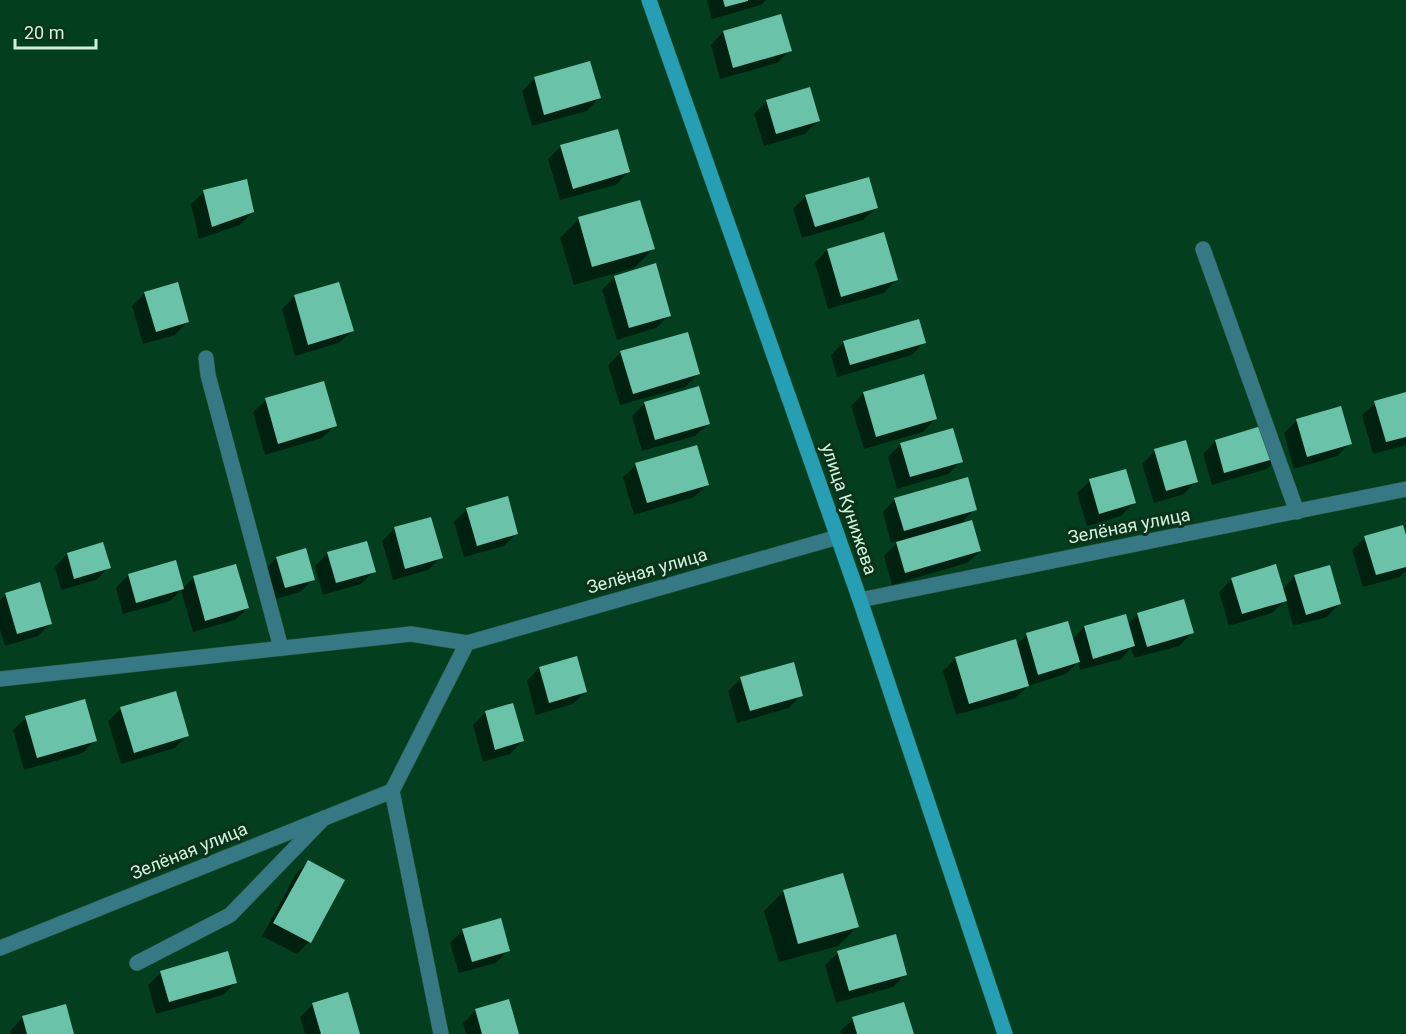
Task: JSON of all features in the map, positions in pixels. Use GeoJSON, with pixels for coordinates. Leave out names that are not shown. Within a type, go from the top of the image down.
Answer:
{"type":"FeatureCollection","features":[{"type":"Feature","properties":{"kind":"street","name":"улица Кунижева"},"geometry":{"type":"LineString","coordinates":[[650,0],[860,600],[1005,1034]]}},
{"type":"Feature","properties":{"kind":"street"},"geometry":{"type":"LineString","coordinates":[[1203,249],[1297,512]]}},
{"type":"Feature","properties":{"kind":"street"},"geometry":{"type":"LineString","coordinates":[[206,358],[208,375],[281,648]]}},
{"type":"Feature","properties":{"kind":"street","name":"Зелёная улица"},"geometry":{"type":"LineString","coordinates":[[860,600],[1406,489]]}},
{"type":"Feature","properties":{"kind":"street","name":"Зелёная улица"},"geometry":{"type":"LineString","coordinates":[[0,679],[411,634],[467,643],[838,537]]}},
{"type":"Feature","properties":{"kind":"street"},"geometry":{"type":"LineString","coordinates":[[441,1034],[392,791],[467,643]]}},
{"type":"Feature","properties":{"kind":"street","name":"Зелёная улица"},"geometry":{"type":"LineString","coordinates":[[0,948],[392,791]]}},
{"type":"Feature","properties":{"kind":"street"},"geometry":{"type":"LineString","coordinates":[[138,963],[230,915],[324,818]]}},
{"type":"Feature","properties":{"kind":"building"},"geometry":{"type":"Polygon","coordinates":[[[723,0],[748,0],[748,1],[725,7],[723,0]]]}},
{"type":"Feature","properties":{"kind":"building"},"geometry":{"type":"Polygon","coordinates":[[[781,14],[792,51],[733,68],[723,31],[781,14]]]}},
{"type":"Feature","properties":{"kind":"building"},"geometry":{"type":"Polygon","coordinates":[[[590,61],[601,98],[544,115],[534,77],[590,61]]]}},
{"type":"Feature","properties":{"kind":"building"},"geometry":{"type":"Polygon","coordinates":[[[810,87],[820,121],[776,134],[766,100],[810,87]]]}},
{"type":"Feature","properties":{"kind":"building"},"geometry":{"type":"Polygon","coordinates":[[[618,129],[630,172],[573,189],[560,145],[618,129]]]}},
{"type":"Feature","properties":{"kind":"building"},"geometry":{"type":"Polygon","coordinates":[[[869,177],[878,208],[815,227],[805,195],[869,177]]]}},
{"type":"Feature","properties":{"kind":"building"},"geometry":{"type":"Polygon","coordinates":[[[247,179],[254,212],[212,227],[203,190],[247,179]]]}},
{"type":"Feature","properties":{"kind":"building"},"geometry":{"type":"Polygon","coordinates":[[[640,200],[655,249],[592,267],[578,217],[640,200]]]}},
{"type":"Feature","properties":{"kind":"building"},"geometry":{"type":"Polygon","coordinates":[[[884,232],[898,280],[841,297],[827,249],[884,232]]]}},
{"type":"Feature","properties":{"kind":"building"},"geometry":{"type":"Polygon","coordinates":[[[656,263],[671,316],[629,328],[614,276],[656,263]]]}},
{"type":"Feature","properties":{"kind":"building"},"geometry":{"type":"Polygon","coordinates":[[[178,282],[189,322],[156,332],[144,292],[178,282]]]}},
{"type":"Feature","properties":{"kind":"building"},"geometry":{"type":"Polygon","coordinates":[[[339,282],[354,331],[308,345],[294,295],[339,282]]]}},
{"type":"Feature","properties":{"kind":"building"},"geometry":{"type":"Polygon","coordinates":[[[919,319],[926,343],[850,365],[843,341],[919,319]]]}},
{"type":"Feature","properties":{"kind":"building"},"geometry":{"type":"Polygon","coordinates":[[[688,332],[700,374],[633,394],[620,351],[688,332]]]}},
{"type":"Feature","properties":{"kind":"building"},"geometry":{"type":"Polygon","coordinates":[[[924,374],[937,419],[876,437],[863,392],[924,374]]]}},
{"type":"Feature","properties":{"kind":"building"},"geometry":{"type":"Polygon","coordinates":[[[324,381],[337,426],[278,444],[265,398],[324,381]]]}},
{"type":"Feature","properties":{"kind":"building"},"geometry":{"type":"Polygon","coordinates":[[[699,386],[710,424],[655,440],[644,402],[699,386]]]}},
{"type":"Feature","properties":{"kind":"building"},"geometry":{"type":"Polygon","coordinates":[[[1406,392],[1406,437],[1386,442],[1374,401],[1406,392]]]}},
{"type":"Feature","properties":{"kind":"building"},"geometry":{"type":"Polygon","coordinates":[[[1341,406],[1352,444],[1307,457],[1296,419],[1341,406]]]}},
{"type":"Feature","properties":{"kind":"building"},"geometry":{"type":"Polygon","coordinates":[[[1271,423],[1281,457],[1224,473],[1215,440],[1271,423]]]}},
{"type":"Feature","properties":{"kind":"building"},"geometry":{"type":"Polygon","coordinates":[[[953,428],[963,462],[910,477],[900,443],[953,428]]]}},
{"type":"Feature","properties":{"kind":"building"},"geometry":{"type":"Polygon","coordinates":[[[1186,440],[1198,482],[1166,491],[1154,449],[1186,440]]]}},
{"type":"Feature","properties":{"kind":"building"},"geometry":{"type":"Polygon","coordinates":[[[697,445],[709,485],[647,503],[635,463],[697,445]]]}},
{"type":"Feature","properties":{"kind":"building"},"geometry":{"type":"Polygon","coordinates":[[[1126,469],[1136,503],[1099,514],[1089,479],[1126,469]]]}},
{"type":"Feature","properties":{"kind":"building"},"geometry":{"type":"Polygon","coordinates":[[[968,477],[977,510],[904,531],[894,498],[968,477]]]}},
{"type":"Feature","properties":{"kind":"building"},"geometry":{"type":"Polygon","coordinates":[[[508,496],[518,534],[477,546],[466,508],[508,496]]]}},
{"type":"Feature","properties":{"kind":"building"},"geometry":{"type":"Polygon","coordinates":[[[431,517],[443,558],[405,569],[394,527],[431,517]]]}},
{"type":"Feature","properties":{"kind":"building"},"geometry":{"type":"Polygon","coordinates":[[[972,520],[981,551],[905,573],[896,542],[972,520]]]}},
{"type":"Feature","properties":{"kind":"building"},"geometry":{"type":"Polygon","coordinates":[[[1403,525],[1406,535],[1406,567],[1376,575],[1364,536],[1403,525]]]}},
{"type":"Feature","properties":{"kind":"building"},"geometry":{"type":"Polygon","coordinates":[[[367,541],[376,572],[336,583],[327,552],[367,541]]]}},
{"type":"Feature","properties":{"kind":"building"},"geometry":{"type":"Polygon","coordinates":[[[103,542],[111,568],[74,579],[67,553],[103,542]]]}},
{"type":"Feature","properties":{"kind":"building"},"geometry":{"type":"Polygon","coordinates":[[[306,548],[315,580],[285,588],[276,557],[306,548]]]}},
{"type":"Feature","properties":{"kind":"building"},"geometry":{"type":"Polygon","coordinates":[[[176,560],[184,589],[136,603],[128,574],[176,560]]]}},
{"type":"Feature","properties":{"kind":"building"},"geometry":{"type":"Polygon","coordinates":[[[236,564],[249,608],[205,621],[193,576],[236,564]]]}},
{"type":"Feature","properties":{"kind":"building"},"geometry":{"type":"Polygon","coordinates":[[[1276,564],[1287,601],[1242,614],[1231,578],[1276,564]]]}},
{"type":"Feature","properties":{"kind":"building"},"geometry":{"type":"Polygon","coordinates":[[[1330,565],[1341,604],[1306,615],[1294,575],[1330,565]]]}},
{"type":"Feature","properties":{"kind":"building"},"geometry":{"type":"Polygon","coordinates":[[[40,582],[52,624],[17,634],[5,593],[40,582]]]}},
{"type":"Feature","properties":{"kind":"building"},"geometry":{"type":"Polygon","coordinates":[[[1184,599],[1194,633],[1147,647],[1137,613],[1184,599]]]}},
{"type":"Feature","properties":{"kind":"building"},"geometry":{"type":"Polygon","coordinates":[[[1126,614],[1135,646],[1093,659],[1084,626],[1126,614]]]}},
{"type":"Feature","properties":{"kind":"building"},"geometry":{"type":"Polygon","coordinates":[[[1068,621],[1080,662],[1038,675],[1026,633],[1068,621]]]}},
{"type":"Feature","properties":{"kind":"building"},"geometry":{"type":"Polygon","coordinates":[[[1016,639],[1029,686],[969,704],[955,657],[1016,639]]]}},
{"type":"Feature","properties":{"kind":"building"},"geometry":{"type":"Polygon","coordinates":[[[577,656],[587,692],[549,703],[539,667],[577,656]]]}},
{"type":"Feature","properties":{"kind":"building"},"geometry":{"type":"Polygon","coordinates":[[[794,662],[803,696],[750,711],[740,677],[794,662]]]}},
{"type":"Feature","properties":{"kind":"building"},"geometry":{"type":"Polygon","coordinates":[[[176,691],[189,736],[134,753],[120,707],[176,691]]]}},
{"type":"Feature","properties":{"kind":"building"},"geometry":{"type":"Polygon","coordinates":[[[85,699],[97,741],[37,758],[25,716],[85,699]]]}},
{"type":"Feature","properties":{"kind":"building"},"geometry":{"type":"Polygon","coordinates":[[[513,703],[524,741],[495,750],[485,711],[513,703]]]}},
{"type":"Feature","properties":{"kind":"building"},"geometry":{"type":"Polygon","coordinates":[[[308,860],[345,880],[311,943],[273,923],[308,860]]]}},
{"type":"Feature","properties":{"kind":"building"},"geometry":{"type":"Polygon","coordinates":[[[843,873],[859,927],[798,944],[783,890],[843,873]]]}},
{"type":"Feature","properties":{"kind":"building"},"geometry":{"type":"Polygon","coordinates":[[[501,918],[510,951],[472,962],[462,929],[501,918]]]}},
{"type":"Feature","properties":{"kind":"building"},"geometry":{"type":"Polygon","coordinates":[[[896,934],[907,975],[849,991],[837,951],[896,934]]]}},
{"type":"Feature","properties":{"kind":"building"},"geometry":{"type":"Polygon","coordinates":[[[228,951],[237,983],[169,1002],[160,971],[228,951]]]}},
{"type":"Feature","properties":{"kind":"building"},"geometry":{"type":"Polygon","coordinates":[[[348,992],[360,1034],[321,1034],[312,1003],[348,992]]]}},
{"type":"Feature","properties":{"kind":"building"},"geometry":{"type":"Polygon","coordinates":[[[509,999],[519,1034],[482,1034],[475,1009],[509,999]]]}},
{"type":"Feature","properties":{"kind":"building"},"geometry":{"type":"Polygon","coordinates":[[[904,1002],[914,1034],[857,1034],[852,1017],[904,1002]]]}},
{"type":"Feature","properties":{"kind":"building"},"geometry":{"type":"Polygon","coordinates":[[[66,1004],[74,1034],[27,1034],[22,1016],[66,1004]]]}}]}
